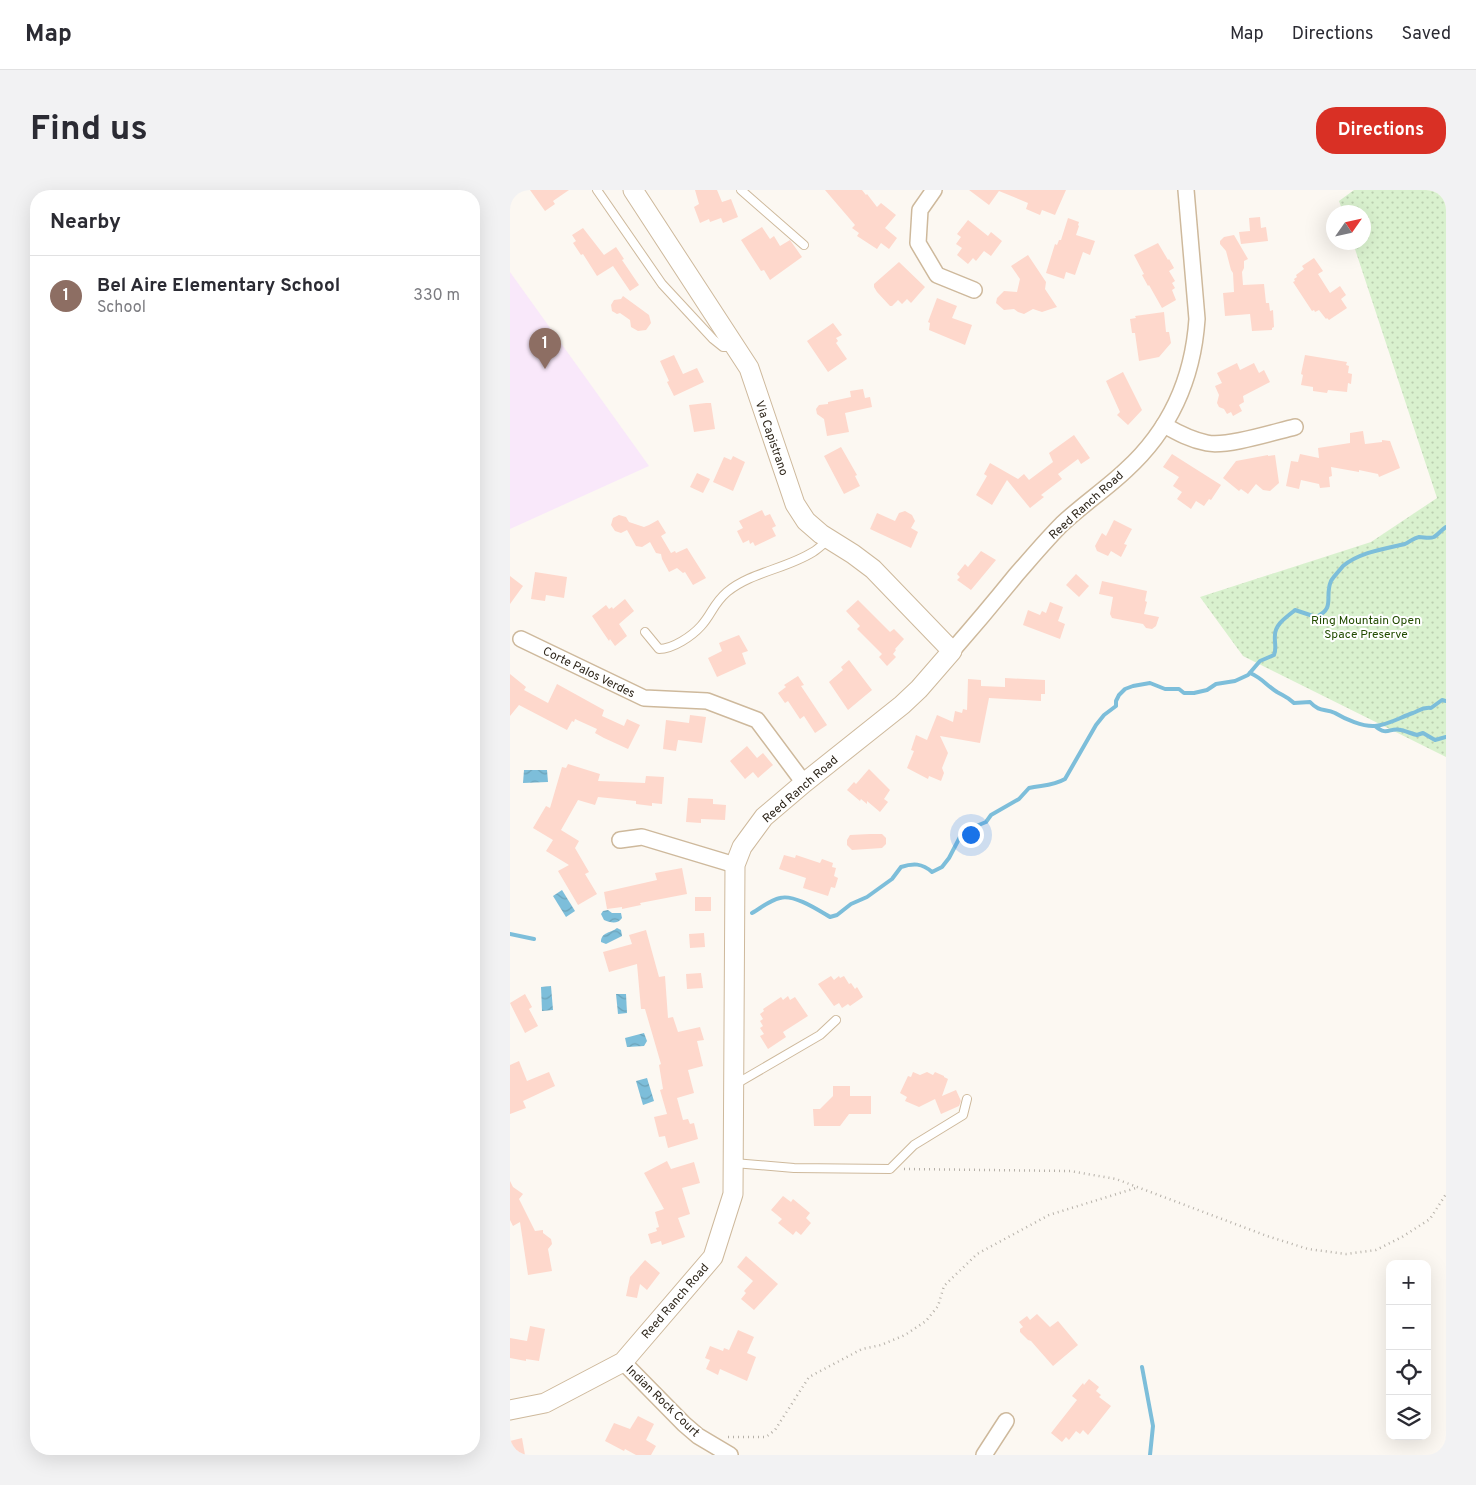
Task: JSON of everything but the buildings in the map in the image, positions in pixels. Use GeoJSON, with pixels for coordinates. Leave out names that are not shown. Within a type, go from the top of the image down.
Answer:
{"type":"FeatureCollection","features":[{"type":"Feature","properties":{"kind":"street","name":"Via Capistrano"},"geometry":{"type":"LineString","coordinates":[[633,190],[749,368],[795,504],[806,522],[873,569],[952,651]]}},
{"type":"Feature","properties":{"kind":"street"},"geometry":{"type":"LineString","coordinates":[[934,190],[920,210],[918,243],[937,275],[974,290]]}},
{"type":"Feature","properties":{"kind":"street","name":"Reed Ranch Road"},"geometry":{"type":"LineString","coordinates":[[510,1410],[545,1403],[623,1362],[713,1257],[733,1194],[735,865],[742,847],[764,817],[902,705],[919,689],[1044,543],[1062,524],[1126,470],[1144,452],[1164,424],[1186,382],[1196,338],[1197,319],[1186,190]]}},
{"type":"Feature","properties":{"kind":"street"},"geometry":{"type":"LineString","coordinates":[[1164,424],[1183,436],[1208,443],[1225,443],[1295,427]]}},
{"type":"Feature","properties":{"kind":"street","name":"Corte Palos Verdes"},"geometry":{"type":"LineString","coordinates":[[521,639],[644,698],[707,701],[756,720],[804,783]]}},
{"type":"Feature","properties":{"kind":"street"},"geometry":{"type":"LineString","coordinates":[[620,840],[642,838],[735,865]]}},
{"type":"Feature","properties":{"kind":"street","name":"Indian Rock Court"},"geometry":{"type":"LineString","coordinates":[[623,1362],[684,1424],[698,1436],[730,1455]]}},
{"type":"Feature","properties":{"kind":"street"},"geometry":{"type":"LineString","coordinates":[[984,1455],[1006,1421]]}},
{"type":"Feature","properties":{"kind":"lane"},"geometry":{"type":"LineString","coordinates":[[597,190],[662,284],[712,339],[723,347],[735,347]]}},
{"type":"Feature","properties":{"kind":"lane"},"geometry":{"type":"LineString","coordinates":[[741,190],[804,245]]}},
{"type":"Feature","properties":{"kind":"lane"},"geometry":{"type":"LineString","coordinates":[[645,632],[659,649],[668,649],[702,625],[715,602],[727,592],[744,581],[814,552],[830,539]]}},
{"type":"Feature","properties":{"kind":"lane"},"geometry":{"type":"LineString","coordinates":[[734,1085],[814,1039],[836,1020]]}},
{"type":"Feature","properties":{"kind":"lane"},"geometry":{"type":"LineString","coordinates":[[734,1163],[794,1168],[890,1169],[914,1145],[964,1115],[967,1099]]}},
{"type":"Feature","properties":{"kind":"path"},"geometry":{"type":"LineString","coordinates":[[890,1169],[1070,1171],[1116,1179],[1267,1236],[1308,1249],[1346,1254],[1376,1250],[1402,1237],[1430,1220],[1446,1194]]}},
{"type":"Feature","properties":{"kind":"path"},"geometry":{"type":"LineString","coordinates":[[724,1437],[766,1437],[775,1430],[809,1377],[862,1349],[881,1345],[905,1335],[926,1321],[938,1306],[944,1286],[977,1254],[1049,1215],[1137,1187]]}},
{"type":"Feature","properties":{"kind":"shaded area"},"geometry":{"type":"Polygon","coordinates":[[[510,272],[649,466],[510,529],[510,272]]]}},
{"type":"Feature","properties":{"kind":"green space","name":"Ring Mountain Open Space Preserve"},"geometry":{"type":"Polygon","coordinates":[[[1354,190],[1446,190],[1446,757],[1243,656],[1200,597],[1371,542],[1437,498],[1355,250],[1371,250],[1371,205],[1340,205],[1339,201],[1354,190]]]}},
{"type":"Feature","properties":{"kind":"water"},"geometry":{"type":"Polygon","coordinates":[[[524,770],[547,770],[548,782],[523,783],[524,770]]]}},
{"type":"Feature","properties":{"kind":"water"},"geometry":{"type":"Polygon","coordinates":[[[562,890],[575,911],[566,917],[553,896],[562,890]]]}},
{"type":"Feature","properties":{"kind":"water"},"geometry":{"type":"Polygon","coordinates":[[[608,910],[612,913],[621,913],[622,918],[614,922],[604,920],[601,914],[603,911],[608,910]]]}},
{"type":"Feature","properties":{"kind":"water"},"geometry":{"type":"Polygon","coordinates":[[[617,928],[621,930],[622,936],[606,944],[601,942],[604,934],[617,928]]]}},
{"type":"Feature","properties":{"kind":"water"},"geometry":{"type":"Polygon","coordinates":[[[551,986],[553,1010],[542,1011],[541,987],[551,986]]]}},
{"type":"Feature","properties":{"kind":"water"},"geometry":{"type":"Polygon","coordinates":[[[616,994],[626,994],[627,1013],[618,1014],[616,994]]]}},
{"type":"Feature","properties":{"kind":"water"},"geometry":{"type":"Polygon","coordinates":[[[644,1033],[647,1041],[644,1046],[627,1047],[625,1038],[644,1033]]]}},
{"type":"Feature","properties":{"kind":"water"},"geometry":{"type":"Polygon","coordinates":[[[647,1078],[654,1101],[643,1105],[636,1081],[647,1078]]]}},
{"type":"Feature","properties":{"kind":"waterway"},"geometry":{"type":"LineString","coordinates":[[752,913],[773,900],[786,897],[806,903],[830,917],[837,915],[851,904],[867,897],[892,879],[901,867],[917,865],[925,867],[932,872],[942,867],[961,835],[969,829],[986,822],[991,815],[1019,799],[1029,788],[1052,784],[1065,779],[1096,725],[1104,715],[1116,706],[1119,695],[1125,689],[1150,683],[1165,689],[1179,689],[1184,693],[1194,693],[1207,690],[1216,684],[1235,681],[1248,675],[1260,661],[1274,655],[1277,627],[1285,618],[1295,610],[1316,617],[1326,610],[1331,581],[1343,566],[1357,557],[1405,544],[1415,538],[1434,537],[1446,527]]}},
{"type":"Feature","properties":{"kind":"waterway"},"geometry":{"type":"LineString","coordinates":[[1250,673],[1294,703],[1310,702],[1320,709],[1370,726],[1385,724],[1422,709],[1431,708],[1442,700],[1446,701]]}},
{"type":"Feature","properties":{"kind":"waterway"},"geometry":{"type":"LineString","coordinates":[[1375,726],[1383,731],[1397,729],[1417,735],[1423,733],[1435,740],[1446,737]]}},
{"type":"Feature","properties":{"kind":"waterway"},"geometry":{"type":"LineString","coordinates":[[510,934],[534,939]]}},
{"type":"Feature","properties":{"kind":"waterway"},"geometry":{"type":"LineString","coordinates":[[1142,1367],[1153,1426],[1150,1455]]}},
{"type":"Feature","properties":{"kind":"place","name":"Bel Aire Elementary School"},"geometry":{"type":"Point","coordinates":[545,369]}}]}
